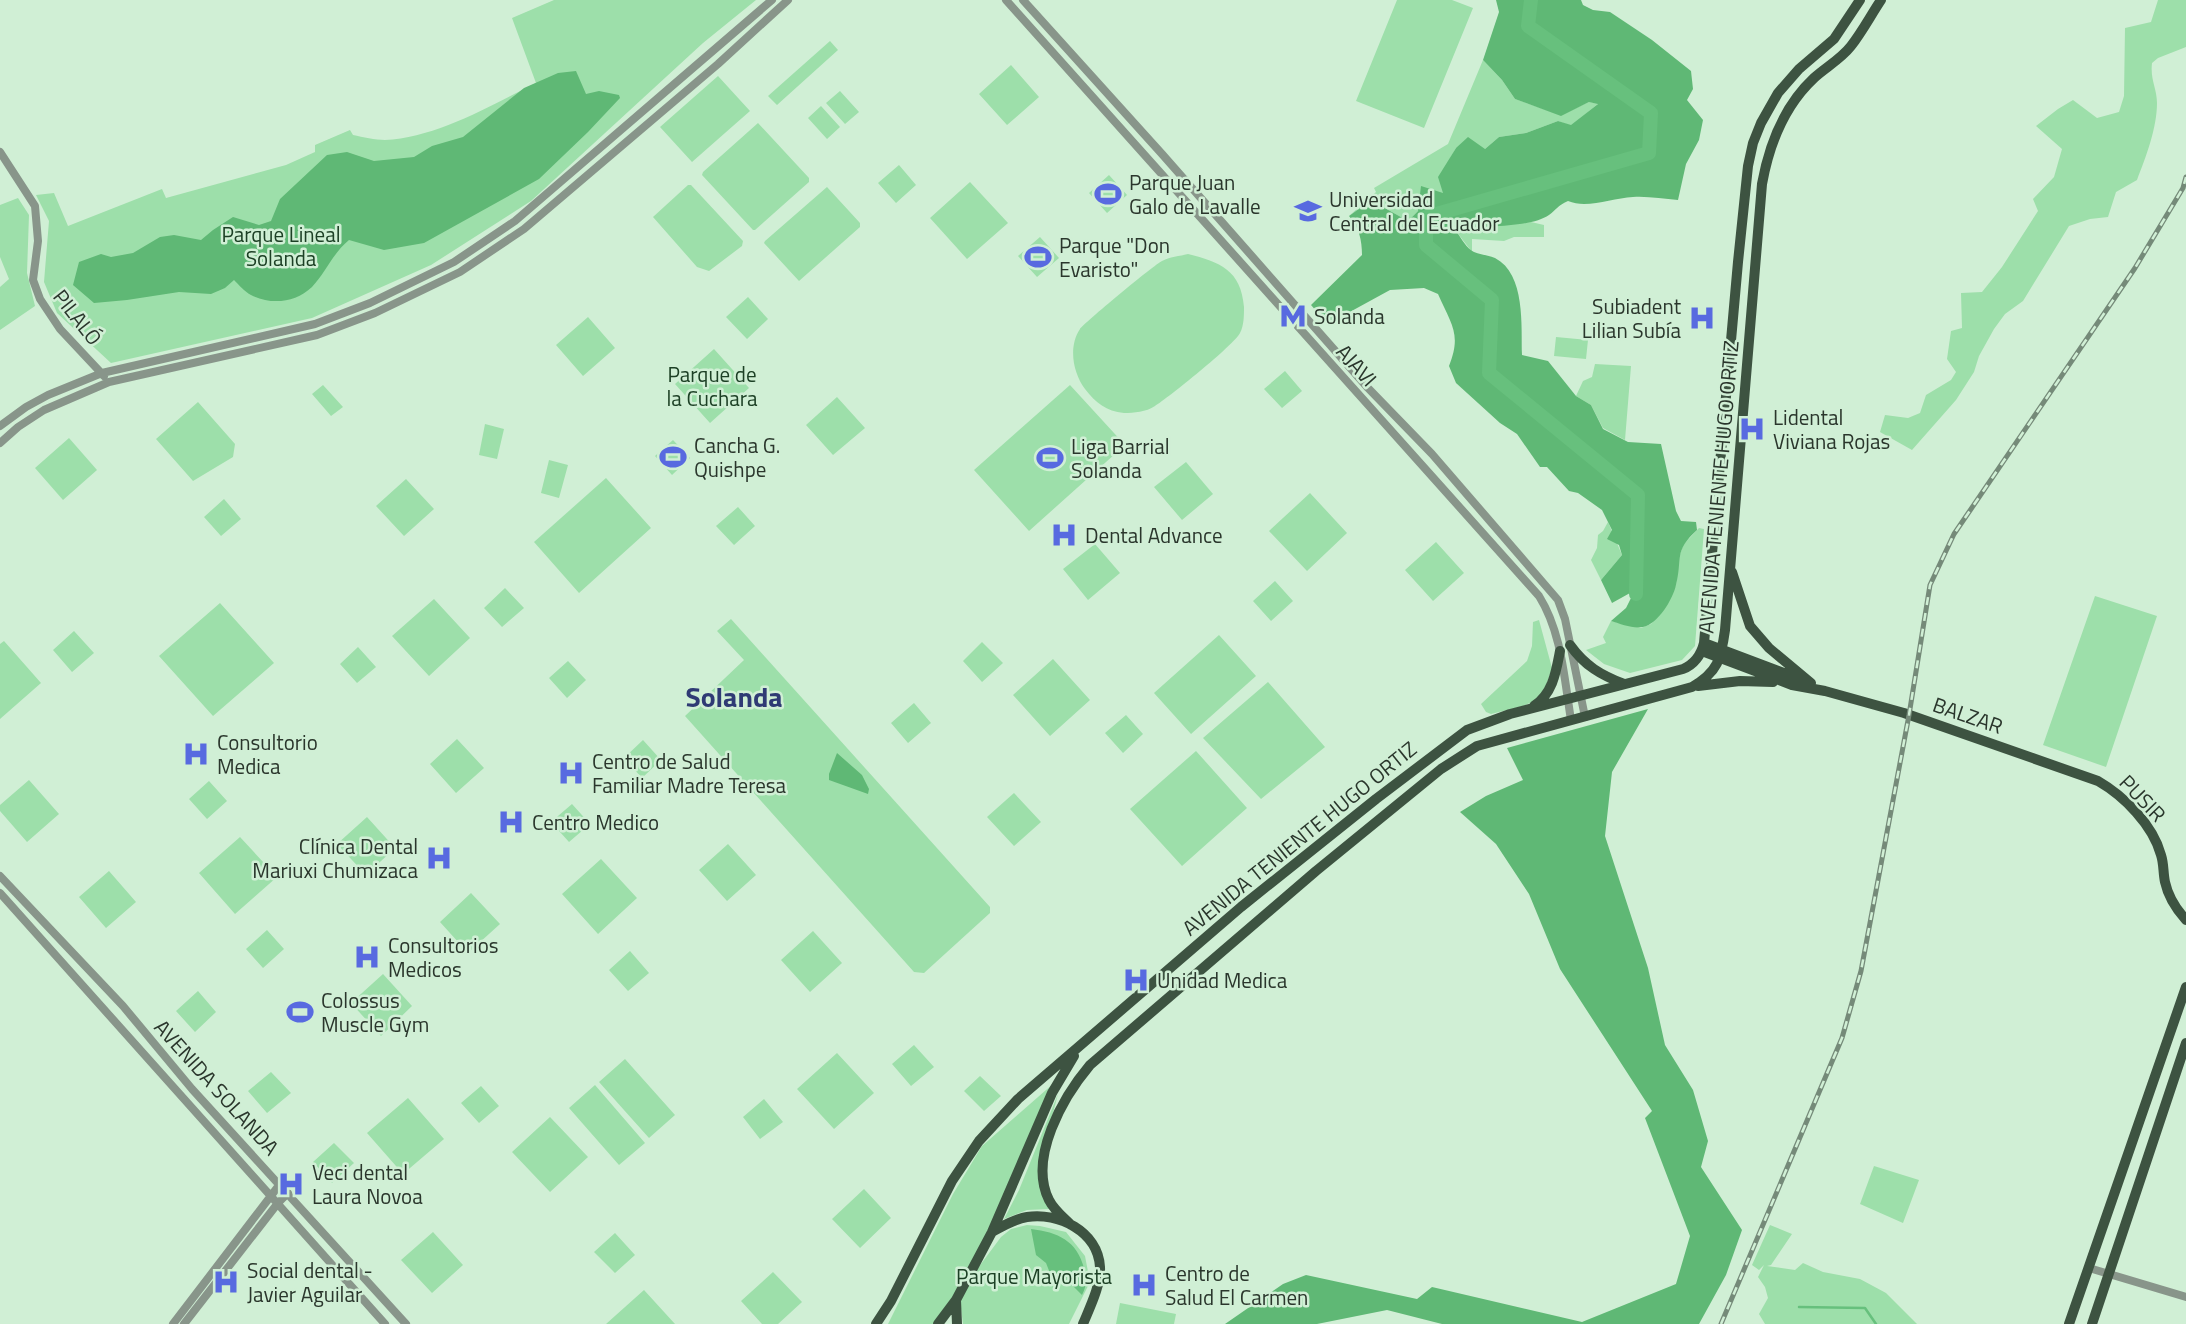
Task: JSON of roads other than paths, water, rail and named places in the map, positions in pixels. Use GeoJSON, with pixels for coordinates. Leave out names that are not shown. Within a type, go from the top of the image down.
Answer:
{"type":"FeatureCollection","features":[{"type":"Feature","properties":{"kind":"main road","name":"AVENIDA TENIENTE HUGO ORTIZ"},"geometry":{"type":"LineString","coordinates":[[876,1324],[891,1301],[952,1181],[979,1140],[1018,1099],[1241,907],[1467,730],[1529,709],[1683,669],[1694,662],[1703,647],[1737,275],[1748,166],[1753,144],[1761,122],[1778,93],[1799,69],[1835,39],[1860,0]]}},
{"type":"Feature","properties":{"kind":"main road","name":"AVENIDA TENIENTE HUGO ORTIZ"},"geometry":{"type":"LineString","coordinates":[[1071,1225],[1047,1197],[1044,1178],[1045,1150],[1063,1103],[1090,1065],[1306,880],[1441,769],[1477,746],[1692,687],[1710,675],[1721,653],[1762,184],[1771,144],[1794,101],[1812,79],[1851,47],[1881,0]]}},
{"type":"Feature","properties":{"kind":"main road"},"geometry":{"type":"LineString","coordinates":[[1730,567],[1750,626],[1769,648],[1811,683]]}},
{"type":"Feature","properties":{"kind":"main road"},"geometry":{"type":"LineString","coordinates":[[1570,645],[1592,670],[1624,684]]}},
{"type":"Feature","properties":{"kind":"main road","name":"BALZAR"},"geometry":{"type":"LineString","coordinates":[[1703,647],[1811,683],[1825,691]]}},
{"type":"Feature","properties":{"kind":"main road"},"geometry":{"type":"LineString","coordinates":[[1529,709],[1545,697],[1552,686],[1559,651]]}},
{"type":"Feature","properties":{"kind":"main road","name":"BALZAR"},"geometry":{"type":"LineString","coordinates":[[1721,653],[1792,685],[1825,691],[1904,713],[2098,781]]}},
{"type":"Feature","properties":{"kind":"main road"},"geometry":{"type":"LineString","coordinates":[[1692,687],[1740,681],[1792,685]]}},
{"type":"Feature","properties":{"kind":"main road","name":"PUSIR"},"geometry":{"type":"LineString","coordinates":[[2098,781],[2121,797],[2152,833],[2161,856],[2165,885],[2186,920]]}},
{"type":"Feature","properties":{"kind":"main road"},"geometry":{"type":"LineString","coordinates":[[2069,1324],[2186,987]]}},
{"type":"Feature","properties":{"kind":"main road"},"geometry":{"type":"LineString","coordinates":[[2092,1324],[2186,1042]]}},
{"type":"Feature","properties":{"kind":"main road","name":"AVENIDA TENIENTE HUGO ORTIZ"},"geometry":{"type":"LineString","coordinates":[[992,1232],[1052,1093],[1079,1047]]}},
{"type":"Feature","properties":{"kind":"main road"},"geometry":{"type":"LineString","coordinates":[[938,1324],[956,1300],[992,1232],[1026,1217],[1052,1217],[1071,1225],[1089,1238],[1098,1257],[1099,1281],[1083,1324]]}},
{"type":"Feature","properties":{"kind":"main road"},"geometry":{"type":"LineString","coordinates":[[956,1300],[957,1324]]}},
{"type":"Feature","properties":{"kind":"street"},"geometry":{"type":"LineString","coordinates":[[0,426],[48,395],[102,373],[315,324],[370,303],[454,262],[515,221],[772,0]]}},
{"type":"Feature","properties":{"kind":"street"},"geometry":{"type":"LineString","coordinates":[[0,443],[44,410],[109,382],[317,335],[375,313],[460,272],[524,229],[718,64],[788,0]]}},
{"type":"Feature","properties":{"kind":"street","name":"AJAVI"},"geometry":{"type":"LineString","coordinates":[[1006,0],[1539,596],[1553,623],[1571,720]]}},
{"type":"Feature","properties":{"kind":"street","name":"AJAVI"},"geometry":{"type":"LineString","coordinates":[[1023,0],[1558,600],[1565,619],[1585,717]]}},
{"type":"Feature","properties":{"kind":"street","name":"PILALÓ"},"geometry":{"type":"LineString","coordinates":[[0,152],[35,206],[38,241],[33,280],[40,299],[60,329],[109,382]]}},
{"type":"Feature","properties":{"kind":"street","name":"AVENIDA SOLANDA"},"geometry":{"type":"LineString","coordinates":[[0,876],[122,1006],[192,1089],[406,1324]]}},
{"type":"Feature","properties":{"kind":"street","name":"AVENIDA SOLANDA"},"geometry":{"type":"LineString","coordinates":[[0,893],[385,1324]]}},
{"type":"Feature","properties":{"kind":"street"},"geometry":{"type":"LineString","coordinates":[[173,1324],[280,1184]]}},
{"type":"Feature","properties":{"kind":"street"},"geometry":{"type":"LineString","coordinates":[[184,1324],[288,1193]]}},
{"type":"Feature","properties":{"kind":"street"},"geometry":{"type":"LineString","coordinates":[[2089,1268],[2186,1297]]}},
{"type":"Feature","properties":{"kind":"waterway"},"geometry":{"type":"LineString","coordinates":[[1531,0],[1528,26],[1651,113],[1649,153],[1426,217],[1426,245],[1492,300],[1489,373],[1638,495],[1636,594]]}},
{"type":"Feature","properties":{"kind":"waterway"},"geometry":{"type":"LineString","coordinates":[[1799,1307],[1865,1308],[1876,1324]]}},
{"type":"Feature","properties":{"kind":"railway"},"geometry":{"type":"LineString","coordinates":[[1721,1324],[1842,1038],[1861,971],[1909,715],[1930,585],[1954,534],[2135,268],[2183,188],[2186,177]]}},
{"type":"Feature","properties":{"kind":"place","name":"Parque Juan Galo de Lavalle"},"geometry":{"type":"Point","coordinates":[1108,194]}},
{"type":"Feature","properties":{"kind":"place","name":"Universidad Central del Ecuador"},"geometry":{"type":"Point","coordinates":[1308,211]}},
{"type":"Feature","properties":{"kind":"place","name":"Parque \"Don Evaristo\""},"geometry":{"type":"Point","coordinates":[1038,257]}},
{"type":"Feature","properties":{"kind":"place","name":"Solanda"},"geometry":{"type":"Point","coordinates":[1293,316]}},
{"type":"Feature","properties":{"kind":"place","name":"Subiadent Lilian Subía"},"geometry":{"type":"Point","coordinates":[1702,318]}},
{"type":"Feature","properties":{"kind":"place","name":"Lidental Viviana Rojas"},"geometry":{"type":"Point","coordinates":[1752,429]}},
{"type":"Feature","properties":{"kind":"place","name":"Cancha G. Quishpe"},"geometry":{"type":"Point","coordinates":[673,457]}},
{"type":"Feature","properties":{"kind":"place","name":"Liga Barrial Solanda"},"geometry":{"type":"Point","coordinates":[1050,458]}},
{"type":"Feature","properties":{"kind":"place","name":"Dental Advance"},"geometry":{"type":"Point","coordinates":[1064,535]}},
{"type":"Feature","properties":{"kind":"place","name":"Consultorio Medica"},"geometry":{"type":"Point","coordinates":[196,754]}},
{"type":"Feature","properties":{"kind":"place","name":"Centro de Salud Familiar Madre Teresa"},"geometry":{"type":"Point","coordinates":[571,773]}},
{"type":"Feature","properties":{"kind":"place","name":"Centro Medico"},"geometry":{"type":"Point","coordinates":[511,822]}},
{"type":"Feature","properties":{"kind":"place","name":"Clínica Dental Mariuxi Chumizaca"},"geometry":{"type":"Point","coordinates":[439,858]}},
{"type":"Feature","properties":{"kind":"place","name":"Consultorios Medicos"},"geometry":{"type":"Point","coordinates":[367,957]}},
{"type":"Feature","properties":{"kind":"place","name":"Unidad Medica"},"geometry":{"type":"Point","coordinates":[1136,980]}},
{"type":"Feature","properties":{"kind":"place","name":"Colossus Muscle Gym"},"geometry":{"type":"Point","coordinates":[300,1012]}},
{"type":"Feature","properties":{"kind":"place","name":"Veci dental Laura Novoa"},"geometry":{"type":"Point","coordinates":[291,1184]}},
{"type":"Feature","properties":{"kind":"place","name":"Social dental - Javier Aguilar"},"geometry":{"type":"Point","coordinates":[226,1282]}},
{"type":"Feature","properties":{"kind":"place","name":"Centro de Salud El Carmen"},"geometry":{"type":"Point","coordinates":[1144,1285]}},
{"type":"Feature","properties":{"kind":"district","name":"Solanda"},"geometry":{"type":"Point","coordinates":[734,696]}},
{"type":"Feature","properties":{"kind":"park label","name":"Parque Lineal Solanda"},"geometry":{"type":"Point","coordinates":[281,246]}},
{"type":"Feature","properties":{"kind":"park label","name":"Parque de la Cuchara"},"geometry":{"type":"Point","coordinates":[712,386]}},
{"type":"Feature","properties":{"kind":"park label","name":"Parque Mayorista"},"geometry":{"type":"Point","coordinates":[1034,1276]}}]}
